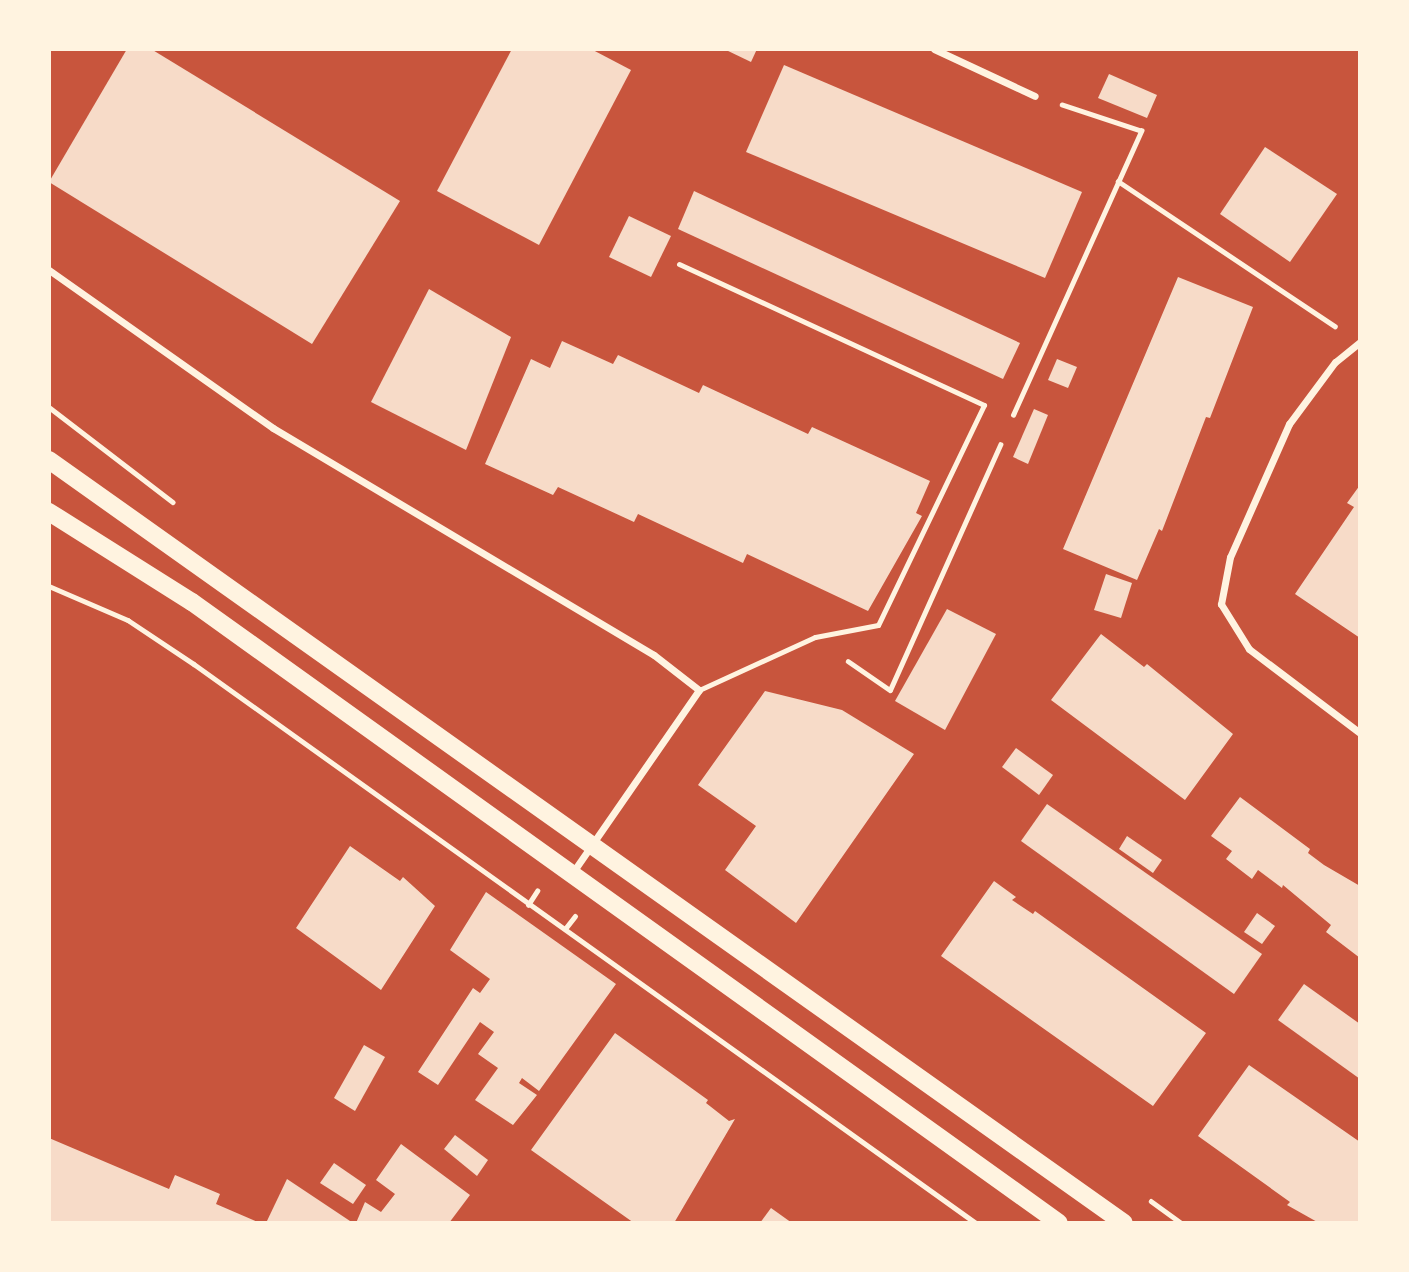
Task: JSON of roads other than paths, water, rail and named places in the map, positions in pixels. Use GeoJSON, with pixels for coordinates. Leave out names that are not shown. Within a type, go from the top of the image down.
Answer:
{"type":"FeatureCollection","features":[{"type":"Feature","properties":{"kind":"main road"},"geometry":{"type":"LineString","coordinates":[[49,460],[594,844],[1124,1223]]}},
{"type":"Feature","properties":{"kind":"main road"},"geometry":{"type":"LineString","coordinates":[[49,512],[192,602],[570,876],[1059,1223]]}},
{"type":"Feature","properties":{"kind":"street"},"geometry":{"type":"LineString","coordinates":[[934,49],[1035,96]]}},
{"type":"Feature","properties":{"kind":"street"},"geometry":{"type":"LineString","coordinates":[[49,270],[273,428],[654,655],[699,690],[570,876]]}},
{"type":"Feature","properties":{"kind":"street"},"geometry":{"type":"LineString","coordinates":[[1357,343],[1335,362],[1289,424],[1230,557],[1221,604],[1249,649],[1360,733]]}},
{"type":"Feature","properties":{"kind":"lane"},"geometry":{"type":"LineString","coordinates":[[679,264],[984,405],[878,625],[815,638],[699,690]]}}]}
